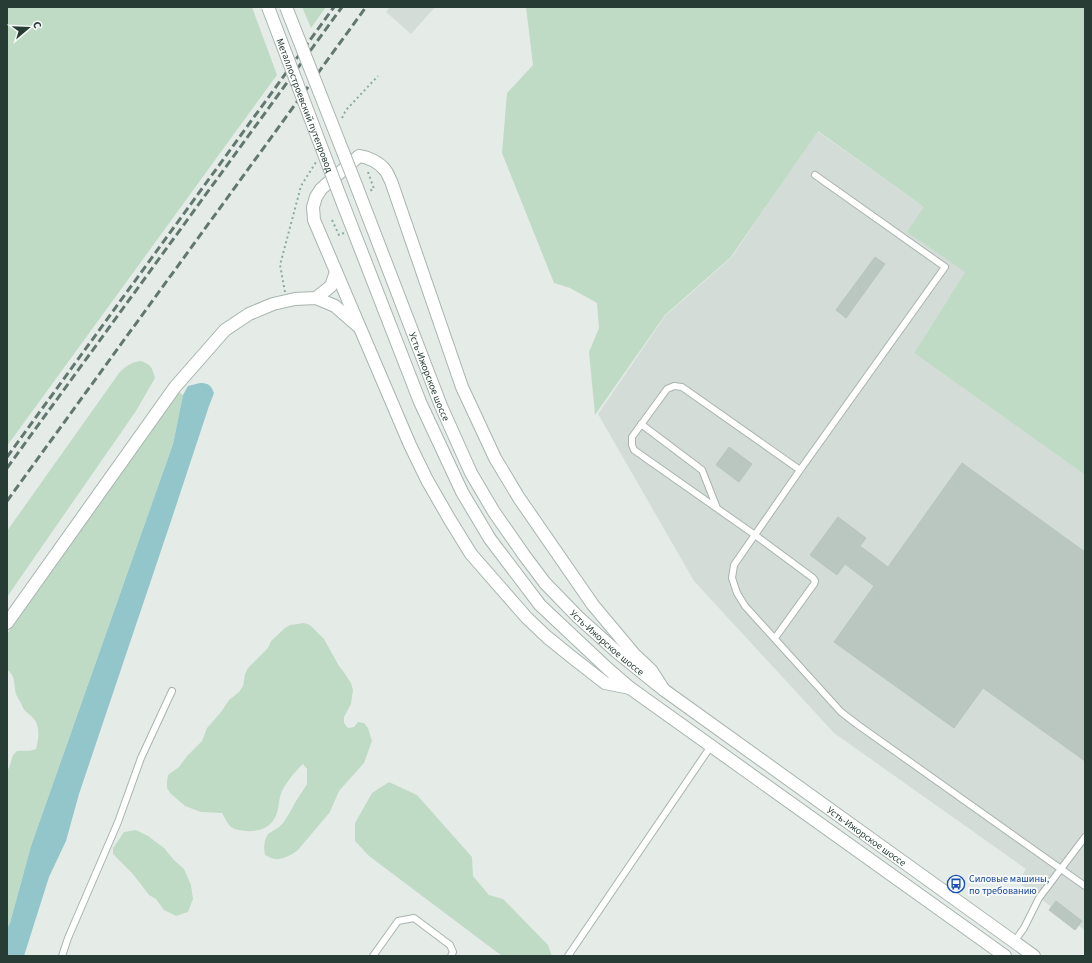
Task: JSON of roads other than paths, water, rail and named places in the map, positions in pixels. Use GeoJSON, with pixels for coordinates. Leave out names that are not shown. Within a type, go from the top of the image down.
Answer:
{"type":"FeatureCollection","features":[{"type":"Feature","properties":{"kind":"street","name":"Металлостроевский путепровод"},"geometry":{"type":"LineString","coordinates":[[268,7],[343,204]]}},
{"type":"Feature","properties":{"kind":"street","name":"Металлостроевский путепровод"},"geometry":{"type":"LineString","coordinates":[[286,7],[356,185]]}},
{"type":"Feature","properties":{"kind":"street"},"geometry":{"type":"LineString","coordinates":[[630,688],[605,682],[558,646],[527,618],[471,554],[427,480],[410,445],[314,220],[313,207],[316,197],[321,189],[359,156],[366,157],[374,161],[385,169],[392,181],[462,386],[495,458],[519,498],[592,605],[630,650],[651,670],[664,690]]}},
{"type":"Feature","properties":{"kind":"street","name":"Усть-Ижорское шоссе"},"geometry":{"type":"LineString","coordinates":[[356,185],[441,406],[471,473],[494,512],[545,583],[578,617],[617,652],[664,690],[1034,956]]}},
{"type":"Feature","properties":{"kind":"street","name":"Усть-Ижорское шоссе"},"geometry":{"type":"LineString","coordinates":[[343,204],[420,402],[459,486],[490,539],[540,604],[630,688],[1005,956]]}},
{"type":"Feature","properties":{"kind":"street"},"geometry":{"type":"LineString","coordinates":[[316,298],[331,286],[336,272]]}},
{"type":"Feature","properties":{"kind":"street"},"geometry":{"type":"LineString","coordinates":[[7,623],[175,387],[224,330],[249,314],[272,304],[295,299],[316,298],[335,306],[359,327]]}},
{"type":"Feature","properties":{"kind":"lane"},"geometry":{"type":"LineString","coordinates":[[815,175],[945,267],[734,565],[732,578],[745,606],[852,721],[1085,886]]}},
{"type":"Feature","properties":{"kind":"lane"},"geometry":{"type":"LineString","coordinates":[[775,638],[814,584],[815,581],[813,578],[755,535],[634,450],[632,445],[632,437],[667,389],[674,386],[682,387],[800,470]]}},
{"type":"Feature","properties":{"kind":"lane"},"geometry":{"type":"LineString","coordinates":[[641,424],[702,470],[718,509]]}},
{"type":"Feature","properties":{"kind":"lane"},"geometry":{"type":"LineString","coordinates":[[62,956],[68,938],[118,822],[141,758],[172,691]]}},
{"type":"Feature","properties":{"kind":"lane"},"geometry":{"type":"LineString","coordinates":[[568,956],[711,746]]}},
{"type":"Feature","properties":{"kind":"lane"},"geometry":{"type":"LineString","coordinates":[[1014,942],[1024,928],[1039,898],[1085,837]]}},
{"type":"Feature","properties":{"kind":"lane"},"geometry":{"type":"LineString","coordinates":[[373,956],[398,921],[414,918],[450,945],[454,955]]}},
{"type":"Feature","properties":{"kind":"water"},"geometry":{"type":"Polygon","coordinates":[[[200,383],[209,385],[214,393],[79,794],[66,841],[49,877],[24,956],[7,956],[7,929],[10,923],[31,846],[173,444],[183,395],[188,386],[200,383]]]}},
{"type":"Feature","properties":{"kind":"railway"},"geometry":{"type":"LineString","coordinates":[[7,457],[334,7]]}},
{"type":"Feature","properties":{"kind":"railway"},"geometry":{"type":"LineString","coordinates":[[7,468],[342,7]]}},
{"type":"Feature","properties":{"kind":"railway"},"geometry":{"type":"LineString","coordinates":[[7,501],[366,7]]}},
{"type":"Feature","properties":{"kind":"place","name":"Силовые машины, по требованию"},"geometry":{"type":"Point","coordinates":[956,884]}}]}
